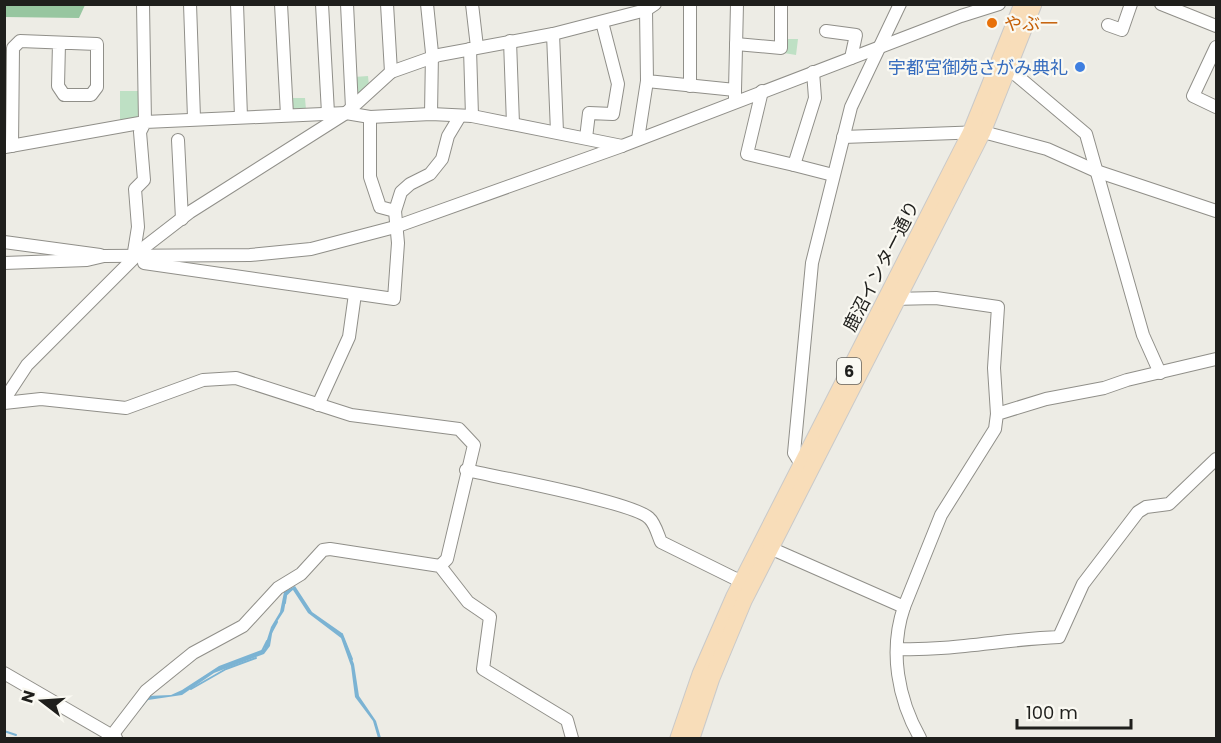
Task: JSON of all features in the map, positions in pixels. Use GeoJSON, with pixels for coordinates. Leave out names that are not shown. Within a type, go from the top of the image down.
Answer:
{"type":"FeatureCollection","features":[{"type":"Feature","properties":{"kind":"main road","name":"鹿沼インター通り"},"geometry":{"type":"LineString","coordinates":[[977,132],[1022,4]]}},
{"type":"Feature","properties":{"kind":"main road","name":"鹿沼インター通り"},"geometry":{"type":"LineString","coordinates":[[678,738],[700,674],[1009,69],[1034,4]]}},
{"type":"Feature","properties":{"kind":"main road","name":"鹿沼インター通り"},"geometry":{"type":"LineString","coordinates":[[692,738],[746,584],[770,548],[805,470]]}},
{"type":"Feature","properties":{"kind":"street"},"geometry":{"type":"LineString","coordinates":[[133,258],[138,227],[135,189],[144,180],[140,132],[145,122],[143,4]]}},
{"type":"Feature","properties":{"kind":"street"},"geometry":{"type":"LineString","coordinates":[[190,4],[194,118]]}},
{"type":"Feature","properties":{"kind":"street"},"geometry":{"type":"LineString","coordinates":[[237,4],[241,117]]}},
{"type":"Feature","properties":{"kind":"street"},"geometry":{"type":"LineString","coordinates":[[281,4],[287,115]]}},
{"type":"Feature","properties":{"kind":"street"},"geometry":{"type":"LineString","coordinates":[[322,4],[328,113]]}},
{"type":"Feature","properties":{"kind":"street"},"geometry":{"type":"LineString","coordinates":[[347,4],[349,110]]}},
{"type":"Feature","properties":{"kind":"street"},"geometry":{"type":"LineString","coordinates":[[387,4],[391,72]]}},
{"type":"Feature","properties":{"kind":"street"},"geometry":{"type":"LineString","coordinates":[[427,4],[431,114]]}},
{"type":"Feature","properties":{"kind":"street"},"geometry":{"type":"LineString","coordinates":[[133,258],[140,262],[394,299],[398,243],[395,211],[401,192],[410,184],[430,174],[442,159],[448,136],[466,116],[474,48],[472,4]]}},
{"type":"Feature","properties":{"kind":"street"},"geometry":{"type":"LineString","coordinates":[[690,4],[690,86]]}},
{"type":"Feature","properties":{"kind":"street"},"geometry":{"type":"LineString","coordinates":[[735,96],[736,4]]}},
{"type":"Feature","properties":{"kind":"street"},"geometry":{"type":"LineString","coordinates":[[736,44],[781,48],[781,4]]}},
{"type":"Feature","properties":{"kind":"street"},"geometry":{"type":"LineString","coordinates":[[805,470],[794,453],[812,263],[851,107],[877,48],[900,4]]}},
{"type":"Feature","properties":{"kind":"street"},"geometry":{"type":"LineString","coordinates":[[4,242],[133,258],[250,255],[311,249],[395,228],[622,146],[735,96],[762,91],[961,16],[999,4]]}},
{"type":"Feature","properties":{"kind":"street"},"geometry":{"type":"LineString","coordinates":[[1108,25],[1122,30],[1131,4]]}},
{"type":"Feature","properties":{"kind":"street"},"geometry":{"type":"LineString","coordinates":[[1161,4],[1216,26]]}},
{"type":"Feature","properties":{"kind":"street"},"geometry":{"type":"LineString","coordinates":[[4,402],[27,365],[133,258],[182,219],[349,110],[391,72],[430,58],[553,34],[651,7],[647,81],[638,139]]}},
{"type":"Feature","properties":{"kind":"street"},"geometry":{"type":"LineString","coordinates":[[586,138],[589,112],[613,114],[618,84],[602,22]]}},
{"type":"Feature","properties":{"kind":"street"},"geometry":{"type":"LineString","coordinates":[[826,31],[856,35],[851,58]]}},
{"type":"Feature","properties":{"kind":"street"},"geometry":{"type":"LineString","coordinates":[[553,34],[557,132]]}},
{"type":"Feature","properties":{"kind":"street"},"geometry":{"type":"LineString","coordinates":[[59,43],[58,86],[60,91],[64,94],[91,95],[97,87],[98,44],[20,41],[13,48],[8,147],[145,122],[349,110],[370,117],[431,114],[466,116],[622,146]]}},
{"type":"Feature","properties":{"kind":"street"},"geometry":{"type":"LineString","coordinates":[[510,41],[513,124]]}},
{"type":"Feature","properties":{"kind":"street"},"geometry":{"type":"LineString","coordinates":[[1216,47],[1193,96],[1216,107]]}},
{"type":"Feature","properties":{"kind":"street"},"geometry":{"type":"LineString","coordinates":[[1009,69],[1086,134],[1143,334],[1161,373]]}},
{"type":"Feature","properties":{"kind":"street"},"geometry":{"type":"LineString","coordinates":[[794,165],[815,98],[813,72]]}},
{"type":"Feature","properties":{"kind":"street"},"geometry":{"type":"LineString","coordinates":[[647,81],[690,86],[735,96]]}},
{"type":"Feature","properties":{"kind":"street"},"geometry":{"type":"LineString","coordinates":[[762,91],[747,154],[833,175]]}},
{"type":"Feature","properties":{"kind":"street"},"geometry":{"type":"LineString","coordinates":[[370,117],[370,177],[381,207],[395,211]]}},
{"type":"Feature","properties":{"kind":"street"},"geometry":{"type":"LineString","coordinates":[[843,137],[977,132],[1047,149],[1096,171],[1216,211]]}},
{"type":"Feature","properties":{"kind":"street"},"geometry":{"type":"LineString","coordinates":[[178,140],[182,219]]}},
{"type":"Feature","properties":{"kind":"street"},"geometry":{"type":"LineString","coordinates":[[4,262],[87,260],[104,256]]}},
{"type":"Feature","properties":{"kind":"street"},"geometry":{"type":"LineString","coordinates":[[318,405],[348,337],[355,294]]}},
{"type":"Feature","properties":{"kind":"street"},"geometry":{"type":"LineString","coordinates":[[892,299],[936,298],[998,307],[994,368],[998,414],[995,429],[941,515],[904,607],[898,649],[898,682],[909,719],[920,738]]}},
{"type":"Feature","properties":{"kind":"street"},"geometry":{"type":"LineString","coordinates":[[998,414],[1046,399],[1104,388],[1216,359]]}},
{"type":"Feature","properties":{"kind":"street"},"geometry":{"type":"LineString","coordinates":[[4,402],[41,399],[126,408],[202,380],[236,378],[351,415],[459,429],[474,445],[466,470],[447,559],[440,566]]}},
{"type":"Feature","properties":{"kind":"street"},"geometry":{"type":"LineString","coordinates":[[898,649],[922,650],[1023,638],[1059,637],[1083,584],[1138,512],[1146,507],[1169,504],[1216,459]]}},
{"type":"Feature","properties":{"kind":"street"},"geometry":{"type":"LineString","coordinates":[[466,470],[608,502],[643,513],[650,518],[661,542],[746,584]]}},
{"type":"Feature","properties":{"kind":"street"},"geometry":{"type":"LineString","coordinates":[[770,548],[904,607]]}},
{"type":"Feature","properties":{"kind":"street"},"geometry":{"type":"LineString","coordinates":[[4,673],[113,737],[146,691],[193,653],[243,626],[278,588],[302,574],[323,550],[440,566],[468,602],[490,616],[483,669],[567,720],[572,738]]}},
{"type":"Feature","properties":{"kind":"green space"},"geometry":{"type":"Polygon","coordinates":[[[5,4],[85,5],[79,18],[5,17],[5,4]]]}},
{"type":"Feature","properties":{"kind":"green space"},"geometry":{"type":"Polygon","coordinates":[[[785,39],[798,39],[796,55],[784,53],[785,39]]]}},
{"type":"Feature","properties":{"kind":"green space"},"geometry":{"type":"Polygon","coordinates":[[[368,76],[369,86],[360,94],[355,92],[354,77],[368,76]]]}},
{"type":"Feature","properties":{"kind":"green space"},"geometry":{"type":"Polygon","coordinates":[[[120,91],[140,91],[141,115],[138,120],[120,122],[120,91]]]}},
{"type":"Feature","properties":{"kind":"green space"},"geometry":{"type":"Polygon","coordinates":[[[289,98],[305,98],[306,110],[292,110],[289,98]]]}},
{"type":"Feature","properties":{"kind":"water"},"geometry":{"type":"Polygon","coordinates":[[[295,586],[312,612],[342,633],[354,664],[359,696],[376,721],[381,738],[378,738],[373,721],[355,697],[351,666],[341,638],[308,613],[293,590],[287,594],[284,611],[273,628],[270,646],[264,654],[214,673],[182,695],[148,700],[121,732],[147,696],[171,695],[219,666],[264,649],[271,627],[280,612],[284,592],[295,586]]]}},
{"type":"Feature","properties":{"kind":"waterway"},"geometry":{"type":"LineString","coordinates":[[285,603],[286,595],[291,590]]}},
{"type":"Feature","properties":{"kind":"waterway"},"geometry":{"type":"LineString","coordinates":[[271,633],[277,622]]}},
{"type":"Feature","properties":{"kind":"waterway"},"geometry":{"type":"LineString","coordinates":[[342,634],[352,659]]}},
{"type":"Feature","properties":{"kind":"waterway"},"geometry":{"type":"LineString","coordinates":[[262,651],[267,641]]}},
{"type":"Feature","properties":{"kind":"waterway"},"geometry":{"type":"LineString","coordinates":[[191,689],[226,669],[256,658]]}},
{"type":"Feature","properties":{"kind":"waterway"},"geometry":{"type":"LineString","coordinates":[[4,731],[16,735]]}},
{"type":"Feature","properties":{"kind":"place","name":"やぶ一"},"geometry":{"type":"Point","coordinates":[992,23]}},
{"type":"Feature","properties":{"kind":"place","name":"宇都宮御苑さがみ典礼"},"geometry":{"type":"Point","coordinates":[1080,67]}}]}
